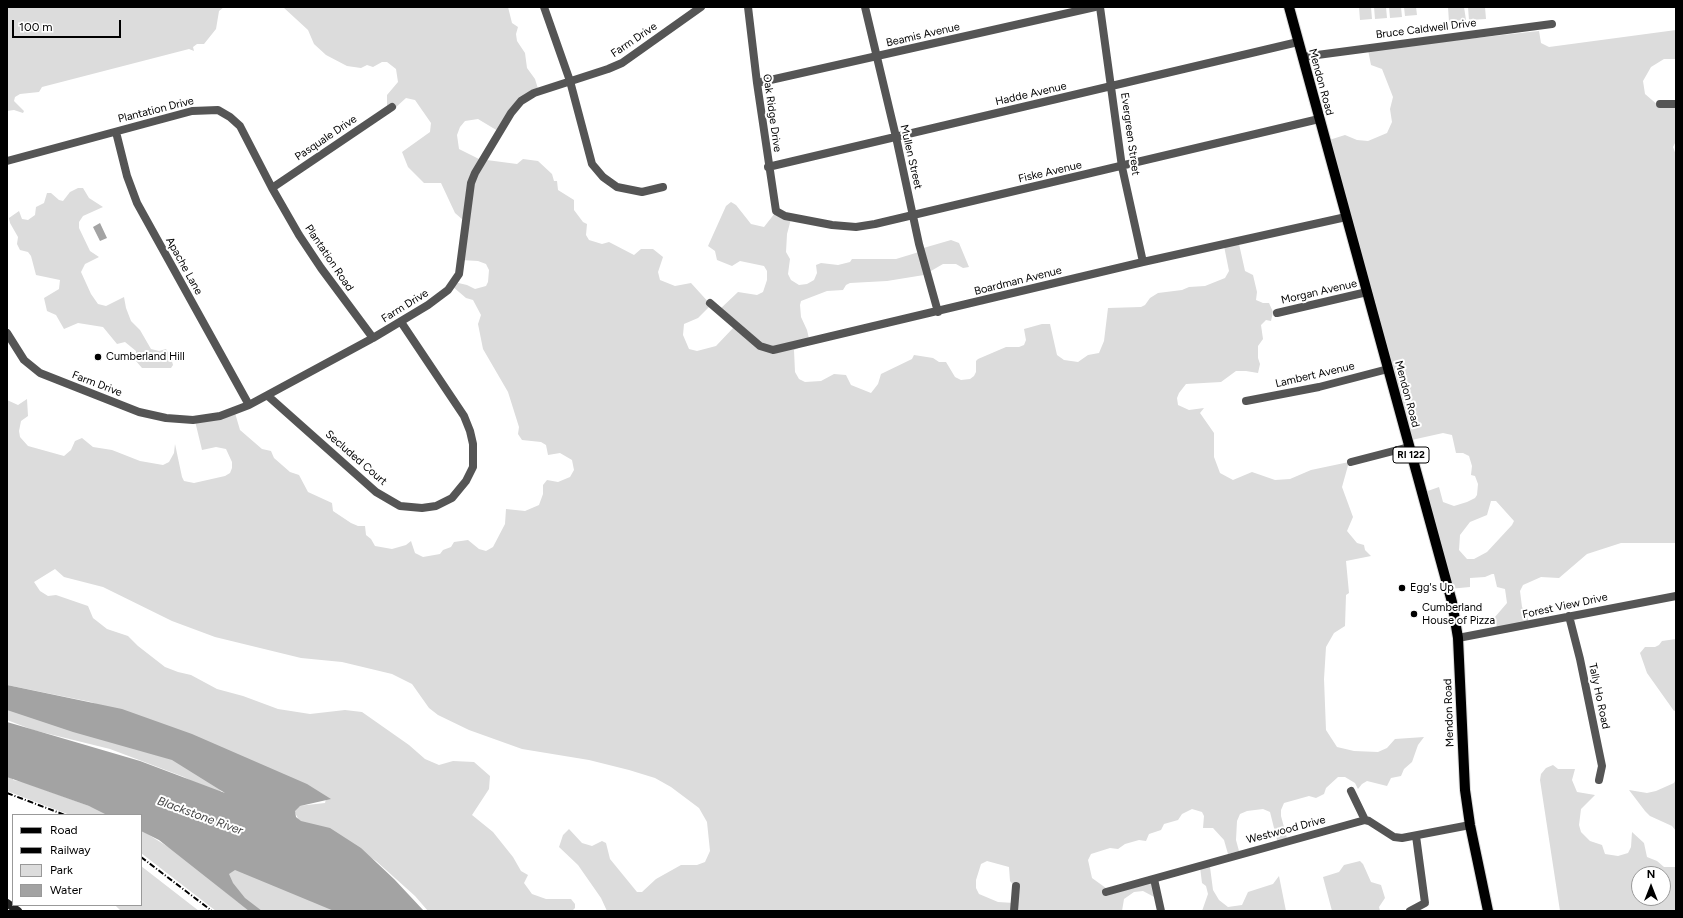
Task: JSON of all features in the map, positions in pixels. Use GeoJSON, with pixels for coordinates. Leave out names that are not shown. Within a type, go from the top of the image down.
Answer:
{"type":"FeatureCollection","features":[{"type":"Feature","properties":{"kind":"main road","name":"Mendon Road"},"geometry":{"type":"LineString","coordinates":[[1289,7],[1452,602],[1458,638],[1464,775],[1470,825],[1488,911]]}},
{"type":"Feature","properties":{"kind":"street"},"geometry":{"type":"LineString","coordinates":[[544,7],[570,81],[589,157],[597,171],[609,183],[625,189],[642,192],[663,187]]}},
{"type":"Feature","properties":{"kind":"street","name":"Farm Drive"},"geometry":{"type":"LineString","coordinates":[[7,333],[24,360],[40,373],[139,412],[166,418],[193,420],[220,416],[249,405],[268,396],[401,322],[441,297],[454,283],[459,274],[471,183],[475,172],[511,113],[521,101],[529,95],[622,63],[701,7]]}},
{"type":"Feature","properties":{"kind":"street","name":"Oak Ridge Drive"},"geometry":{"type":"LineString","coordinates":[[748,7],[768,167],[776,211],[785,216]]}},
{"type":"Feature","properties":{"kind":"street","name":"Mullen Street"},"geometry":{"type":"LineString","coordinates":[[865,7],[896,137],[919,244],[938,312]]}},
{"type":"Feature","properties":{"kind":"street","name":"Beamis Avenue"},"geometry":{"type":"LineString","coordinates":[[757,83],[1095,7]]}},
{"type":"Feature","properties":{"kind":"street","name":"Evergreen Street"},"geometry":{"type":"LineString","coordinates":[[1100,7],[1122,167],[1143,262]]}},
{"type":"Feature","properties":{"kind":"street","name":"Bruce Caldwell Drive"},"geometry":{"type":"LineString","coordinates":[[1302,57],[1552,24]]}},
{"type":"Feature","properties":{"kind":"street","name":"Hadde Avenue"},"geometry":{"type":"LineString","coordinates":[[768,167],[1298,42]]}},
{"type":"Feature","properties":{"kind":"street"},"geometry":{"type":"LineString","coordinates":[[1660,104],[1676,104]]}},
{"type":"Feature","properties":{"kind":"street","name":"Pasquale Drive"},"geometry":{"type":"LineString","coordinates":[[272,188],[392,107]]}},
{"type":"Feature","properties":{"kind":"street","name":"Plantation Drive"},"geometry":{"type":"LineString","coordinates":[[7,161],[192,111],[218,110],[230,117],[240,126],[272,188]]}},
{"type":"Feature","properties":{"kind":"street","name":"Fiske Avenue"},"geometry":{"type":"LineString","coordinates":[[785,216],[832,225],[856,227],[1122,167],[1319,119]]}},
{"type":"Feature","properties":{"kind":"street","name":"Apache Lane"},"geometry":{"type":"LineString","coordinates":[[116,132],[127,176],[137,203],[249,405]]}},
{"type":"Feature","properties":{"kind":"street","name":"Plantation Road"},"geometry":{"type":"LineString","coordinates":[[272,188],[321,268],[373,338]]}},
{"type":"Feature","properties":{"kind":"street","name":"Boardman Avenue"},"geometry":{"type":"LineString","coordinates":[[710,304],[760,346],[774,350],[1143,262],[1346,217]]}},
{"type":"Feature","properties":{"kind":"street","name":"Morgan Avenue"},"geometry":{"type":"LineString","coordinates":[[1277,313],[1367,292]]}},
{"type":"Feature","properties":{"kind":"street","name":"Secluded Court"},"geometry":{"type":"LineString","coordinates":[[268,396],[376,492],[400,506],[422,508],[436,506],[452,498],[466,481],[472,467],[472,444],[470,431],[464,416],[401,322]]}},
{"type":"Feature","properties":{"kind":"street","name":"Lambert Avenue"},"geometry":{"type":"LineString","coordinates":[[1246,401],[1320,387],[1388,368]]}},
{"type":"Feature","properties":{"kind":"street"},"geometry":{"type":"LineString","coordinates":[[1351,462],[1409,447]]}},
{"type":"Feature","properties":{"kind":"street","name":"Forest View Drive"},"geometry":{"type":"LineString","coordinates":[[1458,638],[1492,633],[1569,616],[1676,596]]}},
{"type":"Feature","properties":{"kind":"street","name":"Tally Ho Road"},"geometry":{"type":"LineString","coordinates":[[1569,616],[1580,660],[1602,766],[1599,780]]}},
{"type":"Feature","properties":{"kind":"street"},"geometry":{"type":"LineString","coordinates":[[1351,791],[1365,820],[1394,837],[1416,836],[1470,825]]}},
{"type":"Feature","properties":{"kind":"street","name":"Westwood Drive"},"geometry":{"type":"LineString","coordinates":[[1106,892],[1365,820]]}},
{"type":"Feature","properties":{"kind":"street"},"geometry":{"type":"LineString","coordinates":[[1410,911],[1425,903],[1416,836]]}},
{"type":"Feature","properties":{"kind":"street"},"geometry":{"type":"LineString","coordinates":[[1154,879],[1161,911]]}},
{"type":"Feature","properties":{"kind":"street"},"geometry":{"type":"LineString","coordinates":[[1014,911],[1016,886]]}},
{"type":"Feature","properties":{"kind":"street"},"geometry":{"type":"LineString","coordinates":[[7,903],[18,911]]}},
{"type":"Feature","properties":{"kind":"green space"},"geometry":{"type":"Polygon","coordinates":[[[7,7],[224,7],[219,11],[216,29],[204,44],[197,44],[193,47],[194,51],[189,49],[42,87],[39,92],[20,94],[15,97],[14,101],[24,111],[23,113],[14,110],[7,111],[7,7]]]}},
{"type":"Feature","properties":{"kind":"green space"},"geometry":{"type":"Polygon","coordinates":[[[283,7],[508,7],[512,23],[518,27],[516,34],[517,41],[525,53],[527,68],[535,79],[539,92],[525,99],[498,131],[478,119],[465,121],[460,127],[457,135],[459,149],[479,159],[517,164],[523,159],[538,161],[552,174],[554,181],[557,181],[558,190],[574,200],[574,210],[583,222],[587,224],[586,235],[589,240],[602,244],[609,242],[634,255],[641,249],[653,249],[663,257],[658,272],[660,280],[675,286],[691,283],[711,305],[698,318],[684,324],[683,335],[689,349],[697,351],[716,346],[734,327],[719,310],[738,292],[757,295],[763,292],[767,280],[767,271],[764,266],[740,261],[732,266],[717,260],[715,251],[708,246],[726,206],[731,202],[736,205],[751,224],[764,227],[775,213],[791,219],[787,234],[786,252],[790,259],[788,274],[791,280],[799,285],[807,284],[814,280],[817,273],[816,265],[821,263],[838,265],[850,262],[852,259],[896,259],[919,252],[920,249],[951,240],[959,243],[969,267],[963,268],[956,264],[943,264],[924,275],[887,281],[850,283],[846,285],[843,290],[827,291],[801,301],[801,317],[807,330],[810,343],[794,350],[795,372],[799,379],[805,382],[821,381],[834,374],[846,375],[851,385],[871,393],[878,384],[881,374],[912,359],[914,355],[933,358],[939,362],[946,362],[955,377],[961,380],[970,379],[976,372],[976,361],[978,359],[1006,347],[1019,347],[1024,345],[1026,340],[1024,329],[1042,324],[1050,324],[1057,355],[1064,360],[1078,362],[1088,355],[1099,353],[1104,341],[1108,308],[1141,307],[1145,305],[1150,298],[1158,293],[1182,290],[1189,287],[1205,286],[1225,278],[1229,271],[1224,246],[1239,244],[1245,271],[1253,275],[1257,292],[1256,300],[1263,303],[1269,303],[1273,312],[1271,321],[1266,320],[1261,325],[1263,339],[1258,346],[1258,358],[1260,364],[1258,373],[1236,371],[1221,382],[1186,384],[1177,398],[1178,405],[1189,410],[1204,408],[1200,413],[1214,433],[1214,457],[1220,473],[1233,480],[1252,472],[1275,480],[1290,479],[1311,470],[1349,462],[1342,487],[1353,517],[1347,531],[1357,543],[1364,545],[1365,550],[1371,556],[1346,561],[1349,593],[1346,595],[1345,626],[1334,633],[1326,647],[1324,679],[1326,730],[1337,747],[1354,751],[1378,752],[1387,748],[1395,739],[1424,737],[1418,745],[1412,762],[1404,769],[1401,776],[1391,778],[1387,786],[1367,781],[1358,789],[1355,783],[1345,777],[1338,777],[1326,788],[1324,794],[1316,798],[1309,796],[1284,803],[1281,810],[1281,816],[1288,842],[1278,844],[1270,812],[1263,809],[1247,811],[1240,814],[1237,821],[1236,840],[1239,851],[1228,854],[1224,840],[1213,828],[1203,828],[1204,816],[1202,812],[1192,809],[1182,814],[1178,820],[1164,824],[1161,830],[1149,834],[1146,841],[1139,840],[1125,844],[1118,849],[1110,848],[1091,854],[1088,860],[1092,878],[1110,891],[1152,880],[1158,899],[1143,891],[1134,892],[1124,899],[1122,911],[607,911],[601,898],[578,865],[559,847],[563,835],[569,829],[582,843],[592,846],[602,841],[606,843],[610,859],[637,892],[642,892],[656,879],[681,865],[697,865],[705,862],[710,851],[707,822],[699,808],[671,787],[655,778],[629,770],[589,760],[522,749],[469,730],[438,715],[429,708],[412,684],[392,674],[342,662],[301,658],[215,637],[172,621],[103,587],[64,577],[55,569],[34,582],[40,591],[48,596],[56,595],[88,606],[93,618],[107,629],[128,636],[138,646],[165,667],[191,675],[217,689],[243,696],[278,709],[310,714],[345,710],[362,712],[409,745],[425,759],[439,765],[453,761],[474,762],[490,776],[489,789],[472,815],[493,832],[513,857],[521,871],[528,875],[524,883],[532,894],[546,899],[571,899],[575,904],[575,908],[573,910],[568,911],[428,911],[415,896],[376,861],[353,846],[300,822],[294,811],[298,806],[325,803],[326,799],[91,702],[7,685],[7,400],[18,405],[27,399],[28,416],[21,421],[19,431],[20,437],[28,446],[64,456],[71,450],[75,441],[82,438],[93,447],[112,450],[140,461],[163,465],[169,462],[174,453],[175,444],[182,477],[184,481],[194,483],[225,476],[230,473],[232,468],[232,462],[226,449],[216,447],[202,450],[195,421],[235,413],[240,430],[262,449],[271,451],[274,458],[290,472],[299,475],[308,492],[332,503],[333,511],[351,523],[358,526],[365,526],[366,535],[371,539],[375,546],[392,549],[406,545],[411,541],[415,553],[423,557],[440,554],[443,550],[451,547],[454,542],[468,540],[479,549],[486,551],[493,547],[505,524],[506,509],[525,511],[539,505],[543,494],[543,485],[547,480],[558,482],[570,477],[574,470],[572,460],[560,453],[548,455],[546,445],[541,442],[522,440],[518,434],[519,427],[508,392],[483,349],[478,324],[481,315],[473,300],[466,298],[452,286],[454,282],[467,285],[475,289],[486,286],[488,282],[489,270],[486,264],[478,261],[461,260],[463,220],[455,213],[441,183],[424,183],[408,167],[402,152],[430,132],[431,123],[415,100],[406,98],[395,108],[387,112],[387,95],[398,82],[396,69],[387,62],[382,62],[373,67],[367,65],[361,68],[347,66],[326,55],[314,44],[308,30],[283,7]],[[987,861],[981,864],[976,880],[976,888],[979,894],[998,902],[1014,903],[1015,887],[1010,881],[1009,867],[987,861]]]}},
{"type":"Feature","properties":{"kind":"green space"},"geometry":{"type":"Polygon","coordinates":[[[1359,7],[1371,7],[1372,19],[1360,20],[1359,7]]]}},
{"type":"Feature","properties":{"kind":"green space"},"geometry":{"type":"Polygon","coordinates":[[[1374,7],[1386,7],[1387,18],[1375,19],[1374,7]]]}},
{"type":"Feature","properties":{"kind":"green space"},"geometry":{"type":"Polygon","coordinates":[[[1389,7],[1401,7],[1402,17],[1390,18],[1389,7]]]}},
{"type":"Feature","properties":{"kind":"green space"},"geometry":{"type":"Polygon","coordinates":[[[1404,7],[1416,7],[1417,15],[1405,16],[1404,7]]]}},
{"type":"Feature","properties":{"kind":"green space"},"geometry":{"type":"Polygon","coordinates":[[[1448,7],[1464,7],[1466,20],[1449,22],[1448,7]]]}},
{"type":"Feature","properties":{"kind":"green space"},"geometry":{"type":"Polygon","coordinates":[[[1468,7],[1485,7],[1486,19],[1469,20],[1468,7]]]}},
{"type":"Feature","properties":{"kind":"green space"},"geometry":{"type":"Polygon","coordinates":[[[1676,30],[1676,59],[1664,59],[1651,67],[1643,81],[1645,94],[1659,106],[1676,107],[1676,141],[1673,147],[1676,155],[1676,543],[1621,543],[1587,554],[1559,578],[1541,577],[1523,585],[1520,591],[1522,607],[1527,615],[1530,628],[1498,634],[1495,617],[1507,603],[1505,589],[1497,587],[1494,574],[1485,577],[1470,578],[1470,587],[1449,589],[1422,493],[1439,487],[1443,502],[1454,506],[1475,498],[1477,495],[1478,484],[1475,476],[1471,475],[1472,466],[1469,456],[1463,453],[1456,453],[1452,435],[1443,433],[1407,441],[1326,141],[1345,135],[1357,140],[1368,141],[1387,133],[1392,122],[1390,109],[1393,97],[1382,69],[1371,65],[1368,50],[1539,31],[1541,43],[1549,47],[1676,30]],[[1491,501],[1487,515],[1470,522],[1460,535],[1459,550],[1467,559],[1474,559],[1487,552],[1514,521],[1496,501],[1491,501]]]}},
{"type":"Feature","properties":{"kind":"green space"},"geometry":{"type":"Polygon","coordinates":[[[78,188],[83,188],[89,198],[103,207],[83,216],[79,222],[79,228],[90,251],[99,257],[85,264],[81,272],[91,294],[98,304],[106,306],[124,297],[131,321],[140,330],[151,349],[159,351],[166,349],[173,365],[171,368],[142,368],[136,361],[136,351],[125,342],[117,344],[103,327],[78,323],[64,329],[56,315],[47,311],[44,298],[59,289],[60,280],[36,275],[31,256],[28,252],[20,250],[17,244],[18,237],[10,223],[9,218],[19,211],[22,219],[28,220],[35,215],[36,207],[44,203],[47,193],[51,193],[59,200],[63,201],[70,192],[78,188]]]}},
{"type":"Feature","properties":{"kind":"green space"},"geometry":{"type":"Polygon","coordinates":[[[1676,639],[1676,710],[1674,711],[1647,673],[1640,653],[1645,647],[1655,647],[1662,641],[1676,639]]]}},
{"type":"Feature","properties":{"kind":"green space"},"geometry":{"type":"Polygon","coordinates":[[[7,706],[166,755],[220,789],[221,792],[210,791],[184,777],[110,749],[33,730],[7,720],[7,706]]]}},
{"type":"Feature","properties":{"kind":"green space"},"geometry":{"type":"Polygon","coordinates":[[[1553,765],[1558,769],[1575,769],[1572,780],[1577,792],[1595,795],[1581,809],[1579,825],[1581,832],[1590,841],[1602,845],[1605,854],[1618,856],[1628,853],[1631,847],[1632,832],[1644,843],[1647,857],[1657,861],[1663,866],[1631,866],[1631,906],[1671,906],[1671,867],[1676,867],[1676,911],[1560,911],[1540,780],[1541,774],[1546,768],[1553,765]]]}},
{"type":"Feature","properties":{"kind":"green space"},"geometry":{"type":"Polygon","coordinates":[[[7,776],[13,780],[23,782],[111,814],[67,814],[7,791],[7,776]]]}},
{"type":"Feature","properties":{"kind":"green space"},"geometry":{"type":"Polygon","coordinates":[[[1676,779],[1676,831],[1672,826],[1650,816],[1629,790],[1647,793],[1656,791],[1674,783],[1676,779]]]}},
{"type":"Feature","properties":{"kind":"green space"},"geometry":{"type":"Polygon","coordinates":[[[142,831],[194,863],[206,876],[238,902],[244,902],[219,865],[233,864],[336,911],[216,911],[142,854],[142,831]]]}},
{"type":"Feature","properties":{"kind":"green space"},"geometry":{"type":"Polygon","coordinates":[[[1360,861],[1363,864],[1371,882],[1381,885],[1385,898],[1379,907],[1380,911],[1332,911],[1323,877],[1339,872],[1344,865],[1360,861]]]}},
{"type":"Feature","properties":{"kind":"green space"},"geometry":{"type":"Polygon","coordinates":[[[142,867],[199,911],[121,911],[116,906],[142,906],[142,867]]]}},
{"type":"Feature","properties":{"kind":"green space"},"geometry":{"type":"Polygon","coordinates":[[[1200,867],[1210,867],[1213,890],[1219,900],[1228,907],[1242,905],[1248,892],[1273,884],[1279,876],[1286,911],[1202,911],[1208,894],[1206,886],[1202,883],[1200,867]]]}},
{"type":"Feature","properties":{"kind":"water"},"geometry":{"type":"Polygon","coordinates":[[[100,223],[107,238],[100,241],[93,227],[100,223]]]}},
{"type":"Feature","properties":{"kind":"water","name":"Blackstone River"},"geometry":{"type":"Polygon","coordinates":[[[7,685],[122,709],[192,734],[307,784],[331,799],[300,806],[295,811],[296,817],[301,821],[330,828],[361,848],[394,879],[424,911],[334,911],[235,870],[229,874],[233,883],[245,898],[262,911],[249,911],[159,840],[142,832],[142,814],[105,814],[89,806],[7,777],[7,722],[140,761],[225,793],[172,760],[73,732],[7,710],[7,685]]]}},
{"type":"Feature","properties":{"kind":"railway"},"geometry":{"type":"LineString","coordinates":[[7,793],[62,814]]}},
{"type":"Feature","properties":{"kind":"railway"},"geometry":{"type":"LineString","coordinates":[[142,858],[212,911]]}},
{"type":"Feature","properties":{"kind":"place","name":"Cumberland Hill"},"geometry":{"type":"Point","coordinates":[98,357]}},
{"type":"Feature","properties":{"kind":"place","name":"Egg's Up"},"geometry":{"type":"Point","coordinates":[1402,588]}},
{"type":"Feature","properties":{"kind":"place","name":"Cumberland House of Pizza"},"geometry":{"type":"Point","coordinates":[1414,614]}}]}
